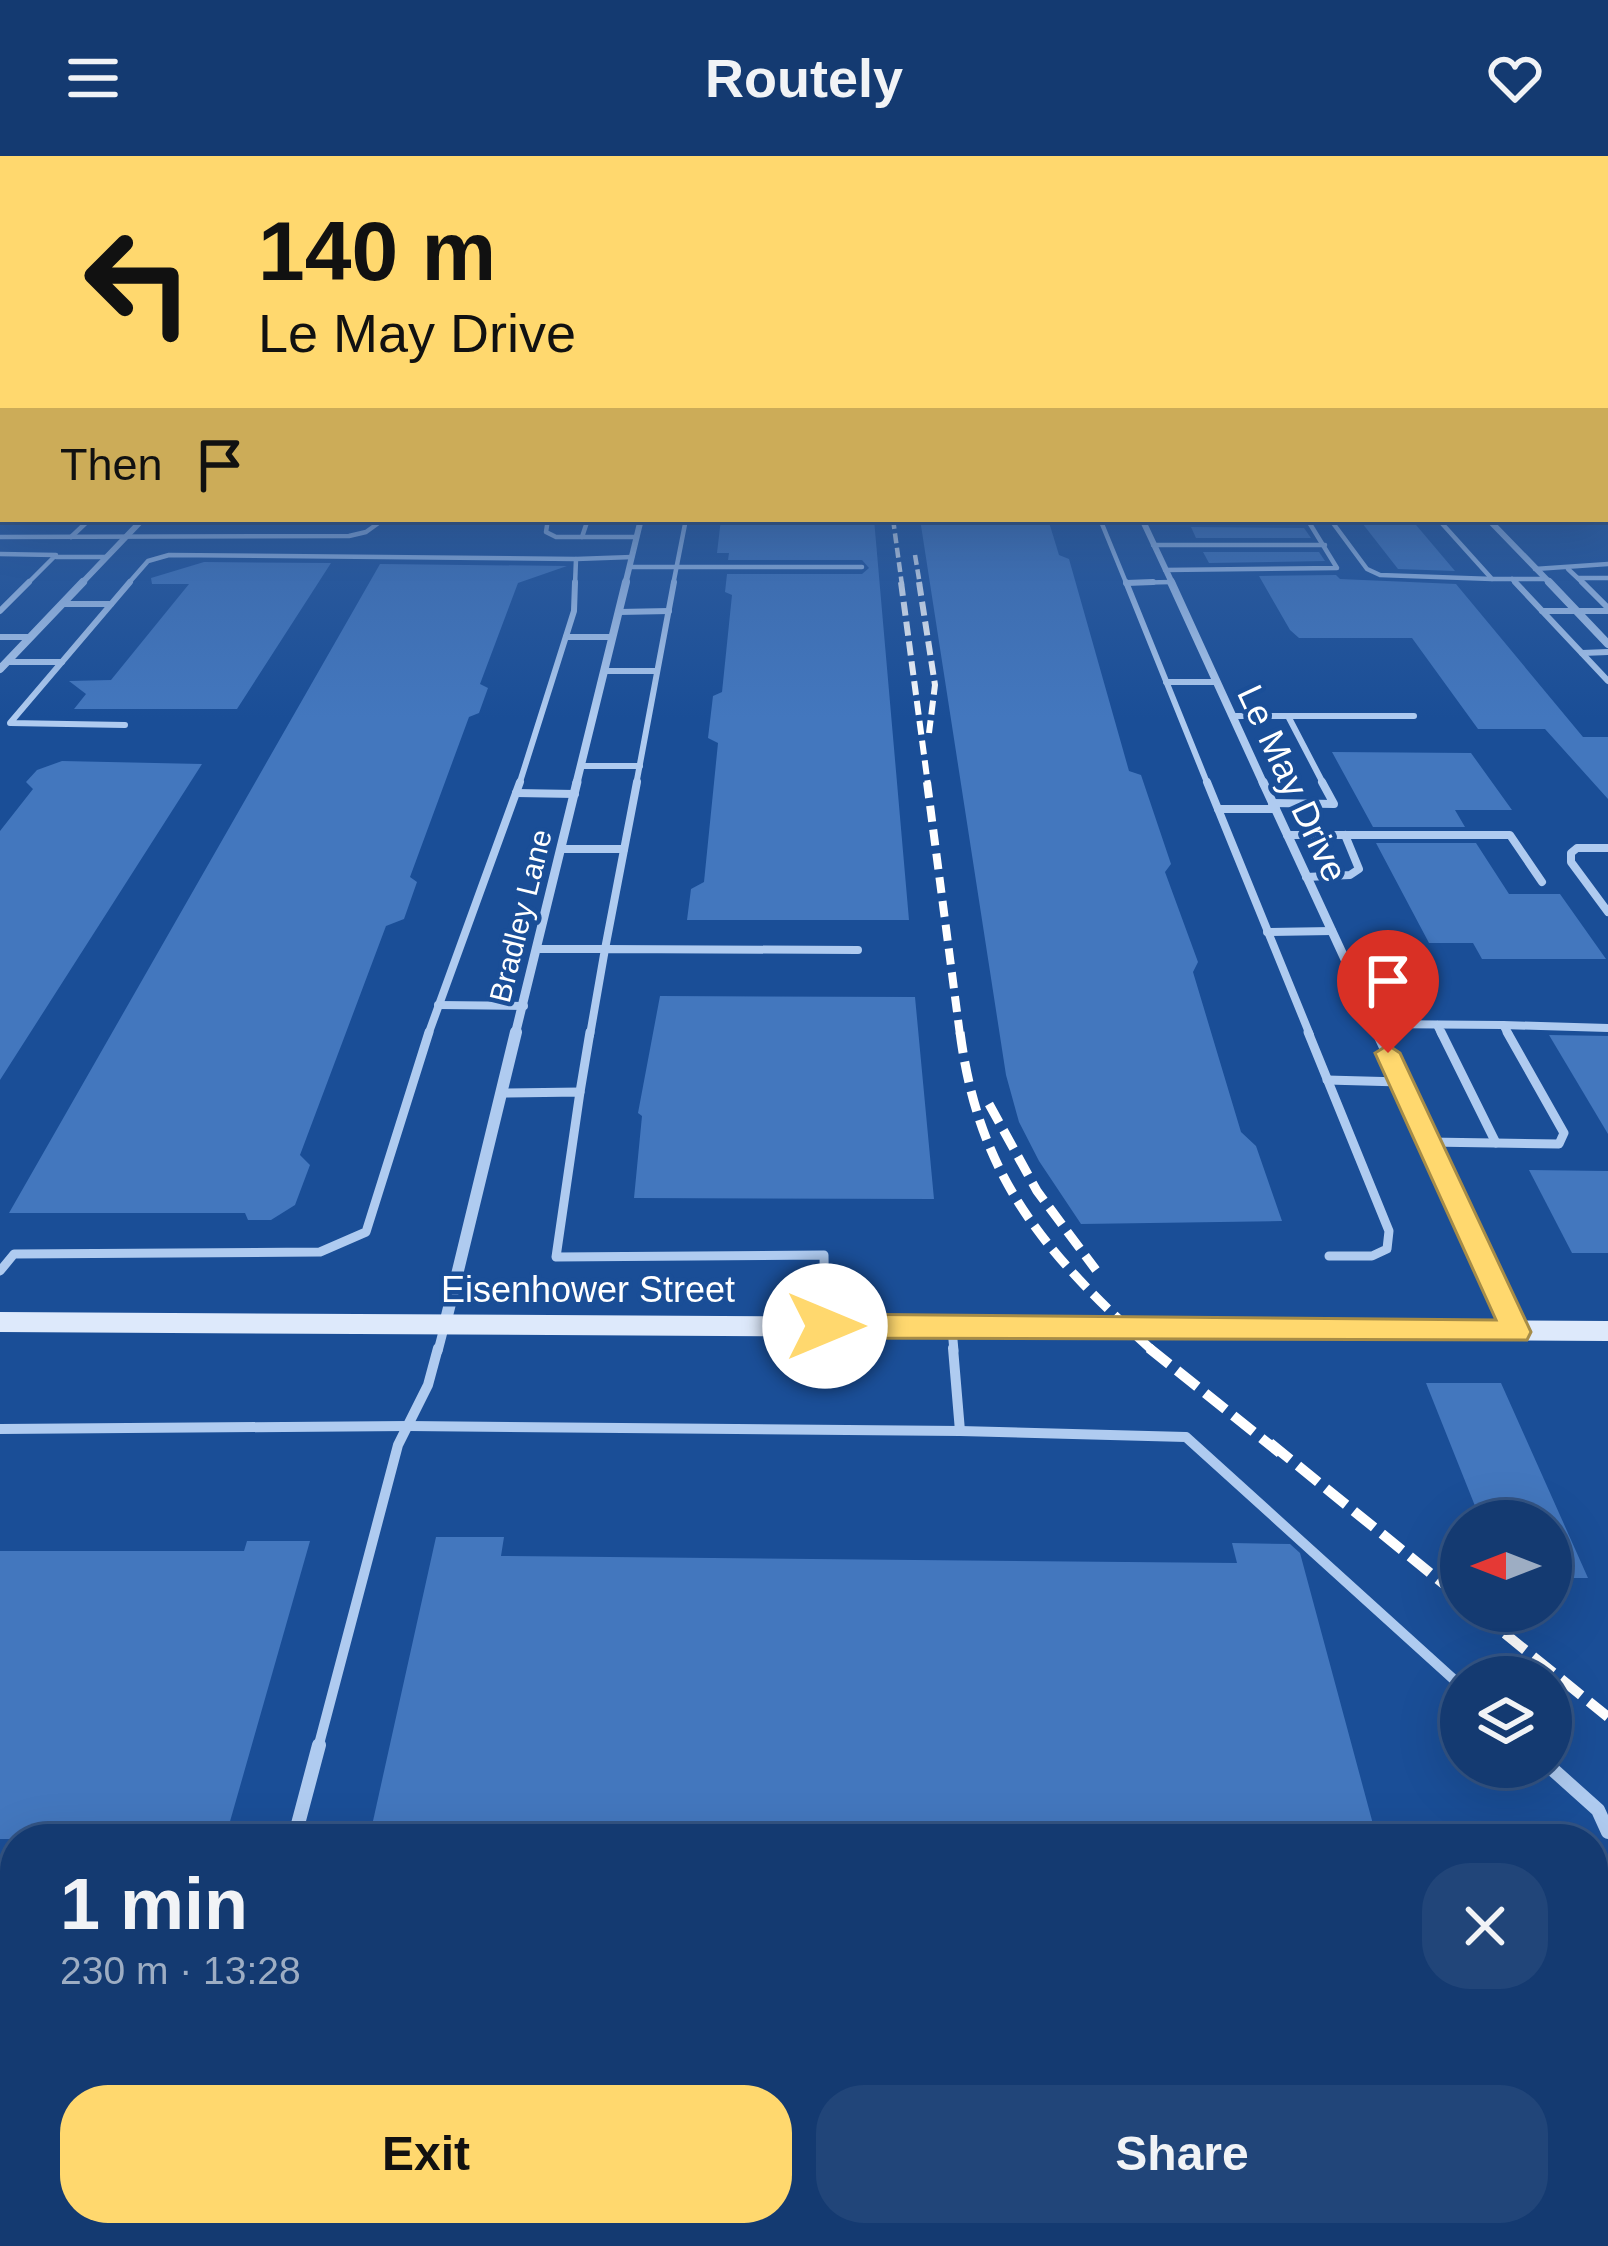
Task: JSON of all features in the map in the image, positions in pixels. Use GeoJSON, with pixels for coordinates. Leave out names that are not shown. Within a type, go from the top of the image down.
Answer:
{"type":"FeatureCollection","features":[{"type":"Feature","properties":{"kind":"street"},"geometry":{"type":"LineString","coordinates":[[4,666],[139,524]]}},
{"type":"Feature","properties":{"kind":"street","name":"Bradley Lane"},"geometry":{"type":"LineString","coordinates":[[445,1324],[640,524]]}},
{"type":"Feature","properties":{"kind":"street","name":"Le May Drive"},"geometry":{"type":"LineString","coordinates":[[1144,524],[1516,1332]]}},
{"type":"Feature","properties":{"kind":"street"},"geometry":{"type":"LineString","coordinates":[[1492,524],[1608,648]]}},
{"type":"Feature","properties":{"kind":"street","name":"Eisenhower Street"},"geometry":{"type":"LineString","coordinates":[[0,1322],[1608,1331]]}},
{"type":"Feature","properties":{"kind":"lane"},"geometry":{"type":"LineString","coordinates":[[71,537],[85,524]]}},
{"type":"Feature","properties":{"kind":"lane"},"geometry":{"type":"LineString","coordinates":[[0,537],[349,536],[378,524]]}},
{"type":"Feature","properties":{"kind":"lane"},"geometry":{"type":"LineString","coordinates":[[549,524],[550,535],[637,537]]}},
{"type":"Feature","properties":{"kind":"lane"},"geometry":{"type":"LineString","coordinates":[[583,537],[587,524]]}},
{"type":"Feature","properties":{"kind":"lane"},"geometry":{"type":"LineString","coordinates":[[685,524],[580,1092],[556,1257],[824,1255],[825,1326]]}},
{"type":"Feature","properties":{"kind":"lane"},"geometry":{"type":"LineString","coordinates":[[1102,524],[1388,1231],[1387,1249],[1372,1256],[1329,1256]]}},
{"type":"Feature","properties":{"kind":"lane"},"geometry":{"type":"LineString","coordinates":[[1165,570],[1337,568],[1310,524]]}},
{"type":"Feature","properties":{"kind":"lane"},"geometry":{"type":"LineString","coordinates":[[1333,524],[1367,569],[1380,575],[1545,579]]}},
{"type":"Feature","properties":{"kind":"lane"},"geometry":{"type":"LineString","coordinates":[[1442,524],[1492,579]]}},
{"type":"Feature","properties":{"kind":"lane"},"geometry":{"type":"LineString","coordinates":[[1153,545],[1325,545]]}},
{"type":"Feature","properties":{"kind":"lane"},"geometry":{"type":"LineString","coordinates":[[0,554],[106,557]]}},
{"type":"Feature","properties":{"kind":"lane"},"geometry":{"type":"LineString","coordinates":[[0,734],[148,560],[170,556],[557,556],[676,567],[862,567]]}},
{"type":"Feature","properties":{"kind":"lane"},"geometry":{"type":"LineString","coordinates":[[0,611],[56,557]]}},
{"type":"Feature","properties":{"kind":"lane"},"geometry":{"type":"LineString","coordinates":[[0,1270],[14,1254],[33,1252],[320,1252],[366,1232],[438,1005],[516,793],[566,637],[574,611],[576,560]]}},
{"type":"Feature","properties":{"kind":"lane"},"geometry":{"type":"LineString","coordinates":[[1535,569],[1608,564]]}},
{"type":"Feature","properties":{"kind":"lane"},"geometry":{"type":"LineString","coordinates":[[1568,569],[1608,610]]}},
{"type":"Feature","properties":{"kind":"lane"},"geometry":{"type":"LineString","coordinates":[[1578,578],[1608,578]]}},
{"type":"Feature","properties":{"kind":"lane"},"geometry":{"type":"LineString","coordinates":[[1512,579],[1608,681]]}},
{"type":"Feature","properties":{"kind":"lane"},"geometry":{"type":"LineString","coordinates":[[1126,583],[1171,582]]}},
{"type":"Feature","properties":{"kind":"lane"},"geometry":{"type":"LineString","coordinates":[[62,604],[111,604]]}},
{"type":"Feature","properties":{"kind":"lane"},"geometry":{"type":"LineString","coordinates":[[1542,611],[1608,610]]}},
{"type":"Feature","properties":{"kind":"lane"},"geometry":{"type":"LineString","coordinates":[[619,611],[668,611]]}},
{"type":"Feature","properties":{"kind":"lane"},"geometry":{"type":"LineString","coordinates":[[0,637],[31,637]]}},
{"type":"Feature","properties":{"kind":"lane"},"geometry":{"type":"LineString","coordinates":[[566,637],[613,637]]}},
{"type":"Feature","properties":{"kind":"lane"},"geometry":{"type":"LineString","coordinates":[[1582,652],[1608,648]]}},
{"type":"Feature","properties":{"kind":"lane"},"geometry":{"type":"LineString","coordinates":[[4,666],[62,662]]}},
{"type":"Feature","properties":{"kind":"lane"},"geometry":{"type":"LineString","coordinates":[[604,671],[657,671]]}},
{"type":"Feature","properties":{"kind":"lane"},"geometry":{"type":"LineString","coordinates":[[1166,682],[1217,682]]}},
{"type":"Feature","properties":{"kind":"lane"},"geometry":{"type":"LineString","coordinates":[[1232,716],[1414,716]]}},
{"type":"Feature","properties":{"kind":"lane"},"geometry":{"type":"LineString","coordinates":[[1218,809],[1334,804],[1288,716]]}},
{"type":"Feature","properties":{"kind":"lane"},"geometry":{"type":"LineString","coordinates":[[10,723],[125,725]]}},
{"type":"Feature","properties":{"kind":"lane"},"geometry":{"type":"LineString","coordinates":[[582,766],[640,766]]}},
{"type":"Feature","properties":{"kind":"lane"},"geometry":{"type":"LineString","coordinates":[[516,793],[575,794]]}},
{"type":"Feature","properties":{"kind":"lane"},"geometry":{"type":"LineString","coordinates":[[1287,835],[1510,835],[1542,882]]}},
{"type":"Feature","properties":{"kind":"lane"},"geometry":{"type":"LineString","coordinates":[[1306,877],[1350,875],[1359,869],[1346,835]]}},
{"type":"Feature","properties":{"kind":"lane"},"geometry":{"type":"LineString","coordinates":[[1608,848],[1571,853],[1571,862],[1608,912]]}},
{"type":"Feature","properties":{"kind":"lane"},"geometry":{"type":"LineString","coordinates":[[562,849],[624,849]]}},
{"type":"Feature","properties":{"kind":"lane"},"geometry":{"type":"LineString","coordinates":[[1267,932],[1332,932]]}},
{"type":"Feature","properties":{"kind":"lane"},"geometry":{"type":"LineString","coordinates":[[537,950],[858,950]]}},
{"type":"Feature","properties":{"kind":"lane"},"geometry":{"type":"LineString","coordinates":[[1349,970],[1425,970]]}},
{"type":"Feature","properties":{"kind":"lane"},"geometry":{"type":"LineString","coordinates":[[438,1005],[524,1006]]}},
{"type":"Feature","properties":{"kind":"lane"},"geometry":{"type":"LineString","coordinates":[[1375,1024],[1608,1028]]}},
{"type":"Feature","properties":{"kind":"lane"},"geometry":{"type":"LineString","coordinates":[[1437,1025],[1496,1143]]}},
{"type":"Feature","properties":{"kind":"lane"},"geometry":{"type":"LineString","coordinates":[[1429,1142],[1564,1140],[1503,1025]]}},
{"type":"Feature","properties":{"kind":"lane"},"geometry":{"type":"LineString","coordinates":[[1327,1080],[1401,1082]]}},
{"type":"Feature","properties":{"kind":"lane"},"geometry":{"type":"LineString","coordinates":[[502,1093],[580,1092]]}},
{"type":"Feature","properties":{"kind":"lane"},"geometry":{"type":"LineString","coordinates":[[298,1824],[398,1445],[428,1385],[445,1324]]}},
{"type":"Feature","properties":{"kind":"lane"},"geometry":{"type":"LineString","coordinates":[[952,1326],[960,1431]]}},
{"type":"Feature","properties":{"kind":"lane"},"geometry":{"type":"LineString","coordinates":[[0,1429],[408,1426],[1186,1437],[1440,1667]]}},
{"type":"Feature","properties":{"kind":"lane"},"geometry":{"type":"LineString","coordinates":[[1572,1787],[1598,1810],[1604,1824]]}},
{"type":"Feature","properties":{"kind":"building"},"geometry":{"type":"Polygon","coordinates":[[[720,524],[874,524],[909,920],[687,920],[691,889],[704,882],[718,743],[708,738],[713,696],[722,692],[732,595],[725,592],[727,574],[862,574],[869,568],[862,560],[728,560],[729,553],[717,553],[720,524]]]}},
{"type":"Feature","properties":{"kind":"building"},"geometry":{"type":"Polygon","coordinates":[[[921,524],[1049,524],[1059,555],[1069,559],[1129,771],[1141,775],[1171,864],[1165,872],[1198,962],[1193,972],[1241,1132],[1256,1146],[1282,1221],[1081,1224],[1019,1122],[1006,1075],[921,524]]]}},
{"type":"Feature","properties":{"kind":"building"},"geometry":{"type":"Polygon","coordinates":[[[1363,524],[1415,524],[1455,571],[1398,569],[1363,524]]]}},
{"type":"Feature","properties":{"kind":"building"},"geometry":{"type":"Polygon","coordinates":[[[1191,527],[1304,528],[1311,538],[1196,538],[1191,527]]]}},
{"type":"Feature","properties":{"kind":"building"},"geometry":{"type":"Polygon","coordinates":[[[1203,552],[1319,552],[1325,561],[1209,563],[1203,552]]]}},
{"type":"Feature","properties":{"kind":"building"},"geometry":{"type":"Polygon","coordinates":[[[204,562],[331,563],[237,709],[74,709],[86,694],[69,681],[111,680],[189,584],[152,584],[151,578],[204,562]]]}},
{"type":"Feature","properties":{"kind":"building"},"geometry":{"type":"Polygon","coordinates":[[[380,564],[567,566],[518,583],[480,684],[488,688],[479,713],[469,717],[410,877],[417,882],[404,919],[386,926],[300,1155],[310,1165],[295,1205],[271,1220],[248,1220],[245,1213],[9,1213],[380,564]]]}},
{"type":"Feature","properties":{"kind":"building"},"geometry":{"type":"Polygon","coordinates":[[[1336,575],[1340,579],[1456,584],[1583,737],[1608,737],[1608,799],[1545,729],[1478,729],[1412,638],[1299,638],[1259,576],[1336,575]]]}},
{"type":"Feature","properties":{"kind":"building"},"geometry":{"type":"Polygon","coordinates":[[[1332,752],[1471,753],[1512,810],[1455,810],[1465,827],[1373,827],[1332,752]]]}},
{"type":"Feature","properties":{"kind":"building"},"geometry":{"type":"Polygon","coordinates":[[[62,761],[202,764],[0,1080],[0,831],[33,789],[26,782],[37,770],[62,761]]]}},
{"type":"Feature","properties":{"kind":"building"},"geometry":{"type":"Polygon","coordinates":[[[1376,843],[1476,843],[1509,894],[1560,894],[1606,959],[1482,959],[1473,943],[1429,943],[1376,843]]]}},
{"type":"Feature","properties":{"kind":"building"},"geometry":{"type":"Polygon","coordinates":[[[660,996],[915,997],[934,1199],[634,1198],[642,1116],[638,1113],[660,996]]]}},
{"type":"Feature","properties":{"kind":"building"},"geometry":{"type":"Polygon","coordinates":[[[1549,1035],[1608,1036],[1608,1134],[1549,1035]]]}},
{"type":"Feature","properties":{"kind":"building"},"geometry":{"type":"Polygon","coordinates":[[[1529,1170],[1608,1171],[1608,1253],[1572,1253],[1529,1170]]]}},
{"type":"Feature","properties":{"kind":"building"},"geometry":{"type":"Polygon","coordinates":[[[1426,1383],[1501,1383],[1553,1500],[1473,1500],[1426,1383]]]}},
{"type":"Feature","properties":{"kind":"building"},"geometry":{"type":"Polygon","coordinates":[[[436,1537],[504,1537],[501,1556],[1237,1563],[1232,1543],[1290,1544],[1300,1553],[1373,1824],[372,1824],[436,1537]]]}},
{"type":"Feature","properties":{"kind":"building"},"geometry":{"type":"Polygon","coordinates":[[[247,1541],[310,1541],[229,1824],[0,1824],[0,1551],[244,1551],[247,1541]]]}},
{"type":"Feature","properties":{"kind":"building"},"geometry":{"type":"Polygon","coordinates":[[[1572,1542],[1588,1578],[1572,1578],[1572,1542]]]}},
{"type":"Feature","properties":{"kind":"railway"},"geometry":{"type":"LineString","coordinates":[[894,524],[902,585]]}},
{"type":"Feature","properties":{"kind":"railway"},"geometry":{"type":"LineString","coordinates":[[915,555],[920,585]]}},
{"type":"Feature","properties":{"kind":"railway"},"geometry":{"type":"LineString","coordinates":[[901,582],[928,785]]}},
{"type":"Feature","properties":{"kind":"railway"},"geometry":{"type":"LineString","coordinates":[[919,582],[935,685],[929,733]]}},
{"type":"Feature","properties":{"kind":"railway"},"geometry":{"type":"LineString","coordinates":[[927,782],[960,1035]]}},
{"type":"Feature","properties":{"kind":"railway"},"geometry":{"type":"LineString","coordinates":[[960,1032],[969,1084],[1001,1172],[1050,1246],[1153,1351]]}},
{"type":"Feature","properties":{"kind":"railway"},"geometry":{"type":"LineString","coordinates":[[989,1104],[1037,1191],[1096,1270]]}},
{"type":"Feature","properties":{"kind":"railway"},"geometry":{"type":"LineString","coordinates":[[1149,1348],[1280,1453]]}},
{"type":"Feature","properties":{"kind":"railway"},"geometry":{"type":"LineString","coordinates":[[1270,1443],[1440,1581]]}},
{"type":"Feature","properties":{"kind":"railway"},"geometry":{"type":"LineString","coordinates":[[1503,1632],[1608,1717]]}},
{"type":"Feature","properties":{"kind":"route"},"geometry":{"type":"LineString","coordinates":[[825,1326],[1516,1332],[1388,1053]]}}]}
